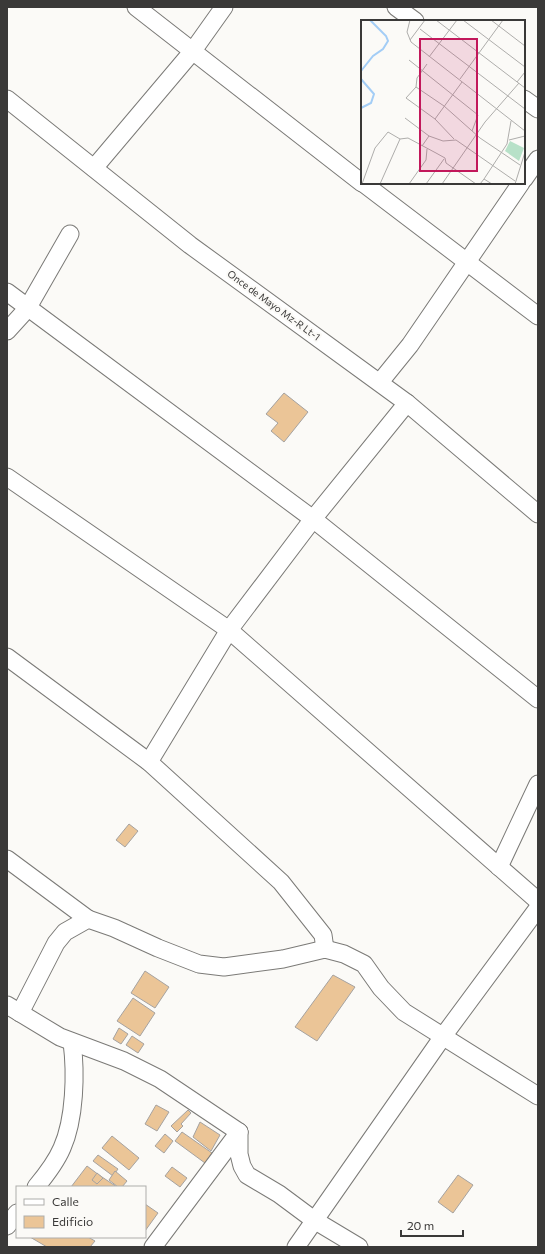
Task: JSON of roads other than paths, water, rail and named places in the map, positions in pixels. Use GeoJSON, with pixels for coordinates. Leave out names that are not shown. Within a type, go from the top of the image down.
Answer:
{"type":"FeatureCollection","features":[{"type":"Feature","properties":{"kind":"street"},"geometry":{"type":"LineString","coordinates":[[136,7],[361,182]]}},
{"type":"Feature","properties":{"kind":"street"},"geometry":{"type":"LineString","coordinates":[[94,168],[192,52],[224,7]]}},
{"type":"Feature","properties":{"kind":"street"},"geometry":{"type":"LineString","coordinates":[[396,7],[414,20]]}},
{"type":"Feature","properties":{"kind":"street","name":"Once de Mayo Mz-R Lt-1"},"geometry":{"type":"LineString","coordinates":[[7,99],[190,245],[407,403],[538,514]]}},
{"type":"Feature","properties":{"kind":"street"},"geometry":{"type":"LineString","coordinates":[[525,100],[538,109]]}},
{"type":"Feature","properties":{"kind":"street"},"geometry":{"type":"LineString","coordinates":[[525,178],[538,159]]}},
{"type":"Feature","properties":{"kind":"street"},"geometry":{"type":"LineString","coordinates":[[363,184],[538,316]]}},
{"type":"Feature","properties":{"kind":"street"},"geometry":{"type":"LineString","coordinates":[[380,382],[410,345],[520,184]]}},
{"type":"Feature","properties":{"kind":"street"},"geometry":{"type":"LineString","coordinates":[[7,331],[27,309],[70,234]]}},
{"type":"Feature","properties":{"kind":"street"},"geometry":{"type":"LineString","coordinates":[[7,292],[27,309],[313,519],[538,699]]}},
{"type":"Feature","properties":{"kind":"street"},"geometry":{"type":"LineString","coordinates":[[149,762],[229,630],[313,519],[407,403]]}},
{"type":"Feature","properties":{"kind":"street"},"geometry":{"type":"LineString","coordinates":[[7,477],[229,630],[538,901]]}},
{"type":"Feature","properties":{"kind":"street"},"geometry":{"type":"LineString","coordinates":[[7,657],[149,762],[281,882],[323,935],[325,949]]}},
{"type":"Feature","properties":{"kind":"street"},"geometry":{"type":"LineString","coordinates":[[500,867],[538,784]]}},
{"type":"Feature","properties":{"kind":"street"},"geometry":{"type":"LineString","coordinates":[[7,859],[88,920],[114,928],[158,948],[199,964],[224,967],[283,959],[325,949],[344,954],[364,964],[382,988],[404,1012],[538,1096]]}},
{"type":"Feature","properties":{"kind":"street"},"geometry":{"type":"LineString","coordinates":[[296,1247],[444,1036],[538,908]]}},
{"type":"Feature","properties":{"kind":"street"},"geometry":{"type":"LineString","coordinates":[[88,920],[65,932],[56,943],[14,1009],[72,1042],[124,1061],[160,1078],[239,1132]]}},
{"type":"Feature","properties":{"kind":"street"},"geometry":{"type":"LineString","coordinates":[[37,1186],[62,1148],[67,1133],[74,1074],[72,1042]]}},
{"type":"Feature","properties":{"kind":"street"},"geometry":{"type":"LineString","coordinates":[[239,1132],[239,1154],[242,1166],[248,1175],[279,1194],[314,1220],[359,1247]]}},
{"type":"Feature","properties":{"kind":"street"},"geometry":{"type":"LineString","coordinates":[[153,1247],[239,1132]]}},
{"type":"Feature","properties":{"kind":"street"},"geometry":{"type":"LineString","coordinates":[[7,1226],[16,1214]]}}]}
